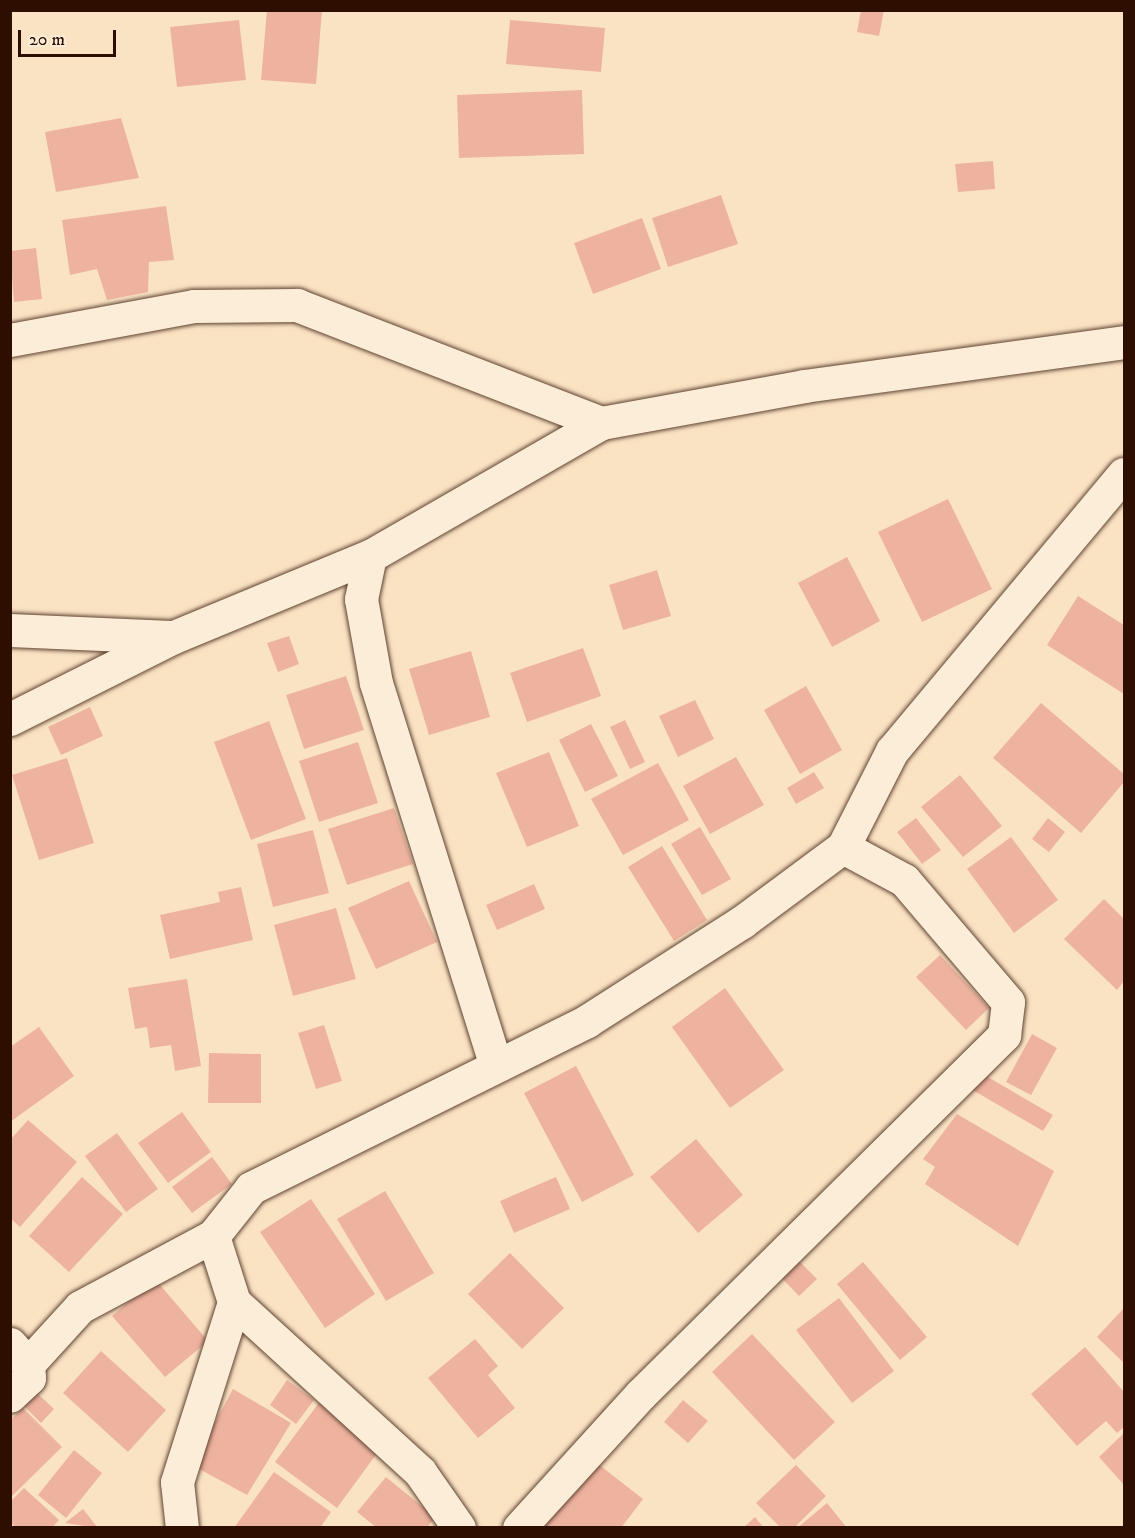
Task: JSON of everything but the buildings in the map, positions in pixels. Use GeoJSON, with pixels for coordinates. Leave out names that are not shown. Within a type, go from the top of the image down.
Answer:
{"type":"FeatureCollection","features":[{"type":"Feature","properties":{"kind":"street"},"geometry":{"type":"LineString","coordinates":[[10,340],[194,306],[297,305],[601,423]]}},
{"type":"Feature","properties":{"kind":"street"},"geometry":{"type":"LineString","coordinates":[[10,719],[174,637],[370,556],[601,423],[804,386],[1125,342]]}},
{"type":"Feature","properties":{"kind":"street"},"geometry":{"type":"LineString","coordinates":[[10,1396],[29,1378],[19,1354],[81,1307],[213,1236],[251,1188],[587,1021],[742,922],[843,847],[892,751],[1125,474]]}},
{"type":"Feature","properties":{"kind":"street"},"geometry":{"type":"LineString","coordinates":[[370,556],[361,599],[376,683],[496,1065]]}},
{"type":"Feature","properties":{"kind":"street"},"geometry":{"type":"LineString","coordinates":[[10,630],[174,637]]}},
{"type":"Feature","properties":{"kind":"street"},"geometry":{"type":"LineString","coordinates":[[519,1527],[641,1394],[1004,1035],[1008,1002],[903,880],[843,847]]}},
{"type":"Feature","properties":{"kind":"street"},"geometry":{"type":"LineString","coordinates":[[213,1236],[234,1302],[420,1472],[459,1527]]}},
{"type":"Feature","properties":{"kind":"street"},"geometry":{"type":"LineString","coordinates":[[182,1527],[177,1482],[234,1302]]}}]}
